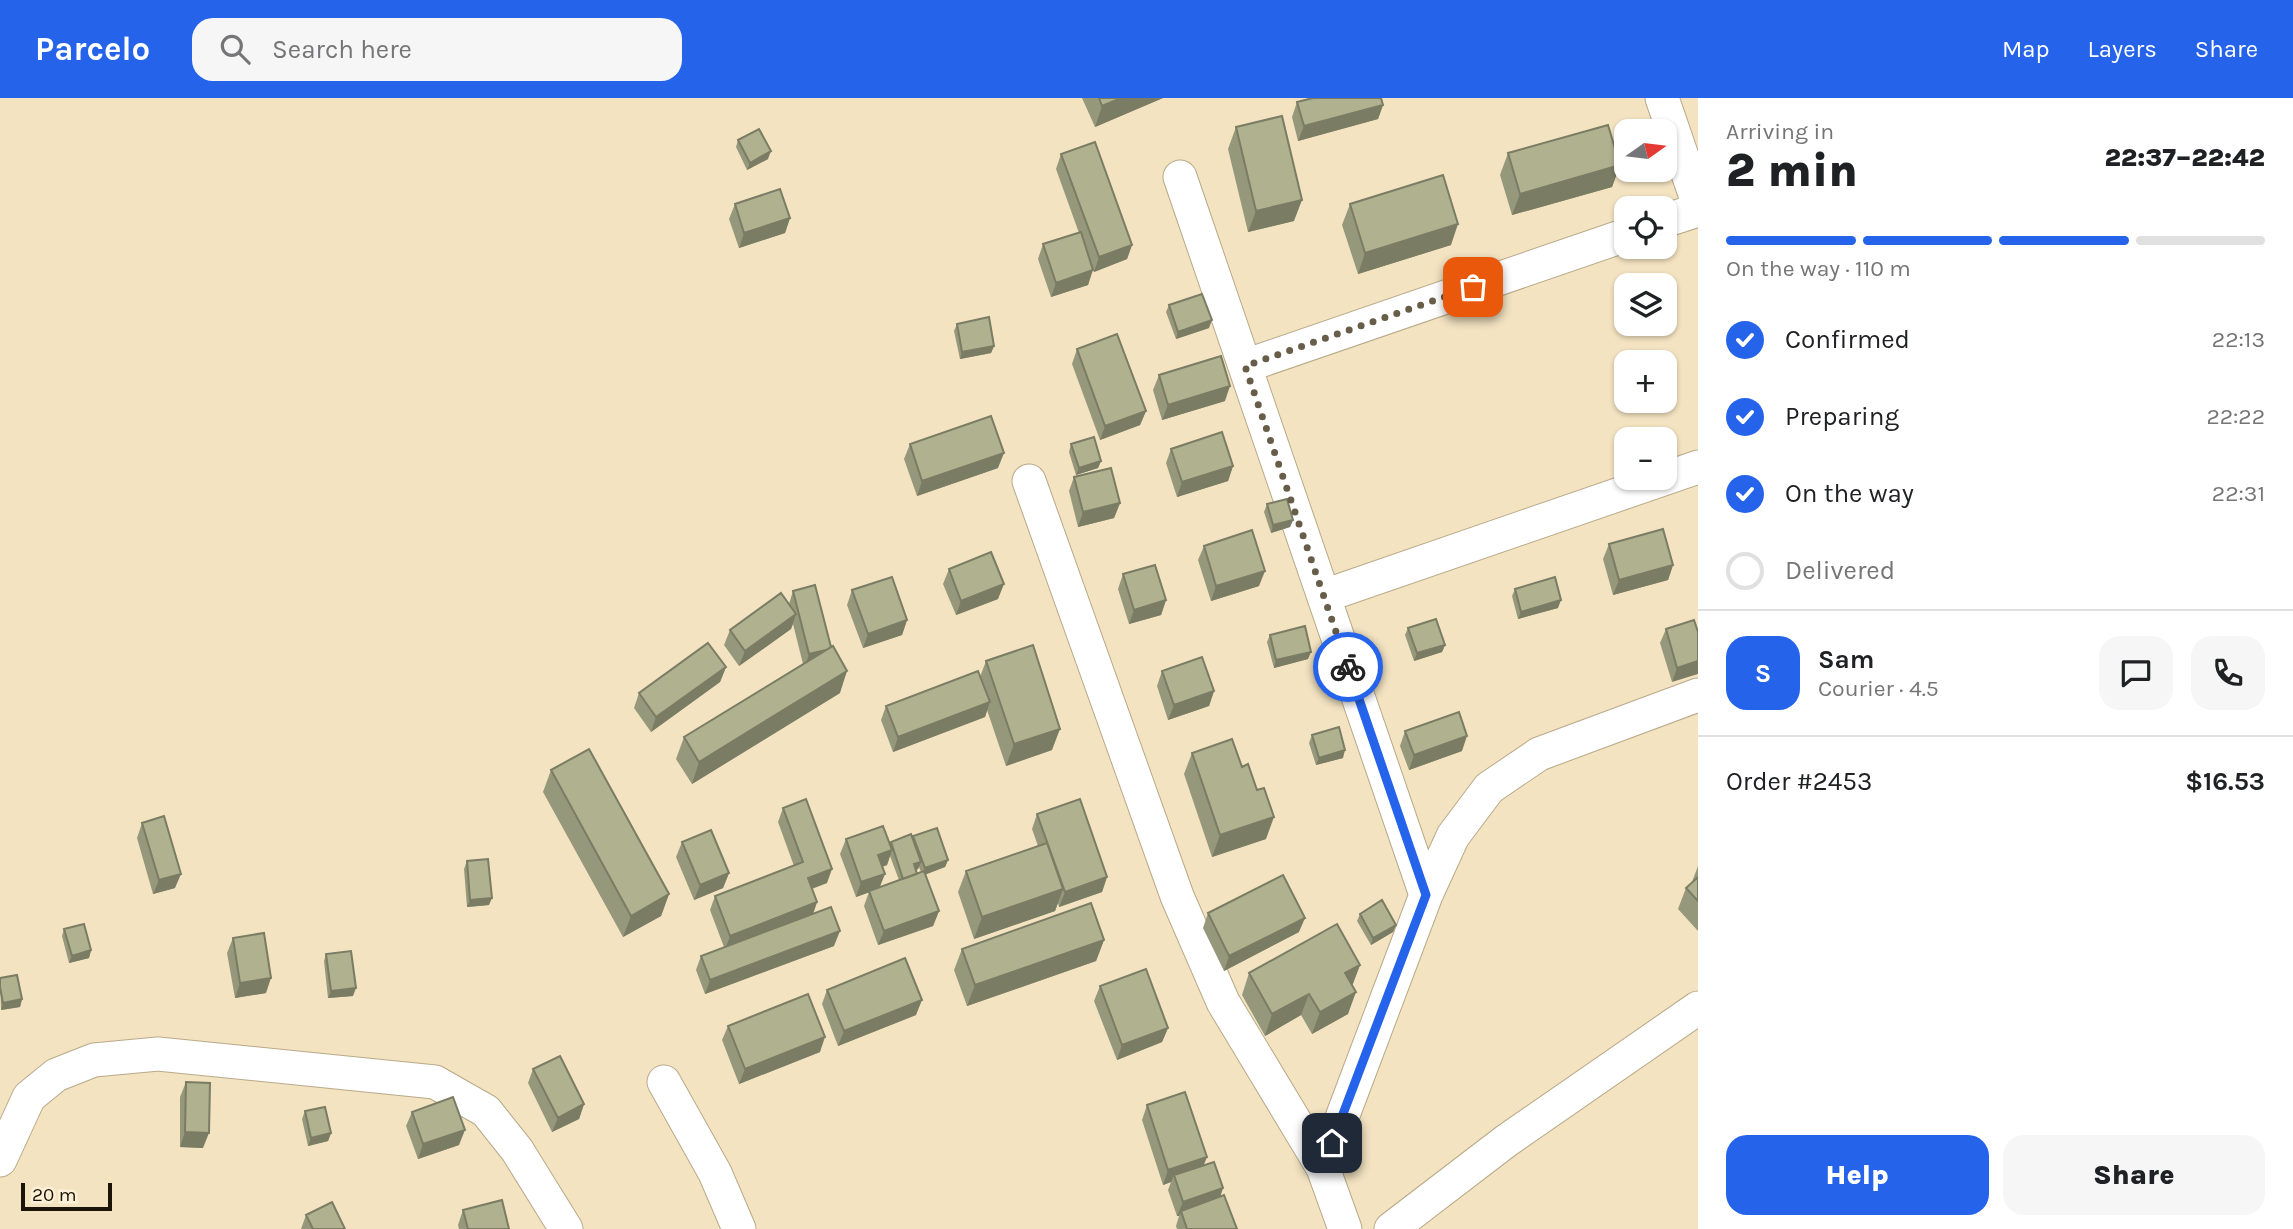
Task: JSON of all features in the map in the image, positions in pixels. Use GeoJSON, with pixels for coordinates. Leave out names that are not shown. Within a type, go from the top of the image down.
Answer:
{"type":"FeatureCollection","features":[{"type":"Feature","properties":{"kind":"street"},"geometry":{"type":"LineString","coordinates":[[1662,98],[1698,203]]}},
{"type":"Feature","properties":{"kind":"street"},"geometry":{"type":"LineString","coordinates":[[1180,177],[1426,895]]}},
{"type":"Feature","properties":{"kind":"street"},"geometry":{"type":"LineString","coordinates":[[1677,217],[1698,210]]}},
{"type":"Feature","properties":{"kind":"street"},"geometry":{"type":"LineString","coordinates":[[1245,366],[1614,238]]}},
{"type":"Feature","properties":{"kind":"street"},"geometry":{"type":"LineString","coordinates":[[1324,596],[1698,467]]}},
{"type":"Feature","properties":{"kind":"street"},"geometry":{"type":"LineString","coordinates":[[1028,481],[1177,896],[1223,1002],[1323,1168],[1345,1229]]}},
{"type":"Feature","properties":{"kind":"street"},"geometry":{"type":"LineString","coordinates":[[1323,1168],[1426,895],[1453,836],[1489,788],[1539,754],[1698,695]]}},
{"type":"Feature","properties":{"kind":"street"},"geometry":{"type":"LineString","coordinates":[[1391,1229],[1506,1141],[1698,1008]]}},
{"type":"Feature","properties":{"kind":"street"},"geometry":{"type":"LineString","coordinates":[[0,1160],[29,1097],[56,1076],[94,1060],[158,1054],[435,1082],[486,1111],[517,1150],[566,1229]]}},
{"type":"Feature","properties":{"kind":"street"},"geometry":{"type":"LineString","coordinates":[[664,1082],[715,1173],[738,1229]]}},
{"type":"Feature","properties":{"kind":"building"},"geometry":{"type":"Polygon","coordinates":[[[1099,98],[1121,98],[1102,106],[1099,98]]]}},
{"type":"Feature","properties":{"kind":"building"},"geometry":{"type":"Polygon","coordinates":[[[1313,98],[1381,98],[1383,105],[1304,126],[1297,102],[1313,98]]]}},
{"type":"Feature","properties":{"kind":"building"},"geometry":{"type":"Polygon","coordinates":[[[1282,116],[1302,200],[1256,211],[1236,127],[1282,116]]]}},
{"type":"Feature","properties":{"kind":"building"},"geometry":{"type":"Polygon","coordinates":[[[1608,125],[1614,145],[1614,167],[1520,194],[1508,153],[1608,125]]]}},
{"type":"Feature","properties":{"kind":"building"},"geometry":{"type":"Polygon","coordinates":[[[759,129],[771,151],[750,163],[738,140],[759,129]]]}},
{"type":"Feature","properties":{"kind":"building"},"geometry":{"type":"Polygon","coordinates":[[[1095,142],[1132,245],[1099,257],[1061,154],[1095,142]]]}},
{"type":"Feature","properties":{"kind":"building"},"geometry":{"type":"Polygon","coordinates":[[[1443,175],[1458,224],[1365,253],[1350,204],[1443,175]]]}},
{"type":"Feature","properties":{"kind":"building"},"geometry":{"type":"Polygon","coordinates":[[[780,189],[790,218],[744,233],[735,204],[780,189]]]}},
{"type":"Feature","properties":{"kind":"building"},"geometry":{"type":"Polygon","coordinates":[[[1081,232],[1093,270],[1056,283],[1043,244],[1081,232]]]}},
{"type":"Feature","properties":{"kind":"building"},"geometry":{"type":"Polygon","coordinates":[[[1202,294],[1212,320],[1178,332],[1169,305],[1202,294]]]}},
{"type":"Feature","properties":{"kind":"building"},"geometry":{"type":"Polygon","coordinates":[[[989,317],[994,346],[962,352],[957,324],[989,317]]]}},
{"type":"Feature","properties":{"kind":"building"},"geometry":{"type":"Polygon","coordinates":[[[1117,334],[1146,411],[1105,426],[1077,349],[1117,334]]]}},
{"type":"Feature","properties":{"kind":"building"},"geometry":{"type":"Polygon","coordinates":[[[1221,356],[1230,386],[1168,405],[1159,375],[1221,356]]]}},
{"type":"Feature","properties":{"kind":"building"},"geometry":{"type":"Polygon","coordinates":[[[991,416],[1004,453],[922,481],[910,444],[991,416]]]}},
{"type":"Feature","properties":{"kind":"building"},"geometry":{"type":"Polygon","coordinates":[[[1222,432],[1233,466],[1182,482],[1171,449],[1222,432]]]}},
{"type":"Feature","properties":{"kind":"building"},"geometry":{"type":"Polygon","coordinates":[[[1094,437],[1101,461],[1079,468],[1071,444],[1094,437]]]}},
{"type":"Feature","properties":{"kind":"building"},"geometry":{"type":"Polygon","coordinates":[[[1111,468],[1120,503],[1083,512],[1074,477],[1111,468]]]}},
{"type":"Feature","properties":{"kind":"building"},"geometry":{"type":"Polygon","coordinates":[[[1287,499],[1293,520],[1273,525],[1267,504],[1287,499]]]}},
{"type":"Feature","properties":{"kind":"building"},"geometry":{"type":"Polygon","coordinates":[[[1663,529],[1673,565],[1619,580],[1609,544],[1663,529]]]}},
{"type":"Feature","properties":{"kind":"building"},"geometry":{"type":"Polygon","coordinates":[[[1252,530],[1265,571],[1216,586],[1204,546],[1252,530]]]}},
{"type":"Feature","properties":{"kind":"building"},"geometry":{"type":"Polygon","coordinates":[[[991,552],[1004,584],[961,601],[949,569],[991,552]]]}},
{"type":"Feature","properties":{"kind":"building"},"geometry":{"type":"Polygon","coordinates":[[[1155,565],[1166,600],[1134,610],[1123,574],[1155,565]]]}},
{"type":"Feature","properties":{"kind":"building"},"geometry":{"type":"Polygon","coordinates":[[[892,577],[907,620],[868,634],[852,590],[892,577]]]}},
{"type":"Feature","properties":{"kind":"building"},"geometry":{"type":"Polygon","coordinates":[[[1555,577],[1561,600],[1521,612],[1515,589],[1555,577]]]}},
{"type":"Feature","properties":{"kind":"building"},"geometry":{"type":"Polygon","coordinates":[[[815,585],[831,647],[809,654],[793,591],[815,585]]]}},
{"type":"Feature","properties":{"kind":"building"},"geometry":{"type":"Polygon","coordinates":[[[781,593],[796,614],[745,651],[730,630],[781,593]]]}},
{"type":"Feature","properties":{"kind":"building"},"geometry":{"type":"Polygon","coordinates":[[[1436,619],[1445,645],[1417,653],[1408,628],[1436,619]]]}},
{"type":"Feature","properties":{"kind":"building"},"geometry":{"type":"Polygon","coordinates":[[[1694,620],[1698,632],[1698,661],[1677,668],[1666,629],[1694,620]]]}},
{"type":"Feature","properties":{"kind":"building"},"geometry":{"type":"Polygon","coordinates":[[[1305,626],[1311,652],[1276,660],[1270,635],[1305,626]]]}},
{"type":"Feature","properties":{"kind":"building"},"geometry":{"type":"Polygon","coordinates":[[[708,643],[726,667],[656,717],[639,693],[708,643]]]}},
{"type":"Feature","properties":{"kind":"building"},"geometry":{"type":"Polygon","coordinates":[[[1033,645],[1060,729],[1014,744],[986,661],[1033,645]]]}},
{"type":"Feature","properties":{"kind":"building"},"geometry":{"type":"Polygon","coordinates":[[[833,646],[847,671],[699,762],[684,737],[833,646]]]}},
{"type":"Feature","properties":{"kind":"building"},"geometry":{"type":"Polygon","coordinates":[[[1202,657],[1214,691],[1174,705],[1162,671],[1202,657]]]}},
{"type":"Feature","properties":{"kind":"building"},"geometry":{"type":"Polygon","coordinates":[[[978,671],[990,702],[898,737],[886,706],[978,671]]]}},
{"type":"Feature","properties":{"kind":"building"},"geometry":{"type":"Polygon","coordinates":[[[1459,712],[1467,736],[1414,755],[1405,731],[1459,712]]]}},
{"type":"Feature","properties":{"kind":"building"},"geometry":{"type":"Polygon","coordinates":[[[1339,727],[1345,750],[1319,758],[1312,735],[1339,727]]]}},
{"type":"Feature","properties":{"kind":"building"},"geometry":{"type":"Polygon","coordinates":[[[1232,739],[1242,767],[1248,764],[1257,790],[1264,788],[1274,817],[1220,835],[1192,753],[1232,739]]]}},
{"type":"Feature","properties":{"kind":"building"},"geometry":{"type":"Polygon","coordinates":[[[589,749],[669,894],[631,916],[551,770],[589,749]]]}},
{"type":"Feature","properties":{"kind":"building"},"geometry":{"type":"Polygon","coordinates":[[[806,799],[832,869],[808,878],[817,902],[730,936],[715,896],[803,862],[783,808],[806,799]]]}},
{"type":"Feature","properties":{"kind":"building"},"geometry":{"type":"Polygon","coordinates":[[[1080,799],[1107,877],[1065,892],[1037,814],[1080,799]]]}},
{"type":"Feature","properties":{"kind":"building"},"geometry":{"type":"Polygon","coordinates":[[[164,816],[181,874],[159,880],[142,823],[164,816]]]}},
{"type":"Feature","properties":{"kind":"building"},"geometry":{"type":"Polygon","coordinates":[[[883,826],[892,850],[878,855],[885,874],[861,882],[846,839],[883,826]]]}},
{"type":"Feature","properties":{"kind":"building"},"geometry":{"type":"Polygon","coordinates":[[[937,828],[948,860],[925,868],[913,836],[937,828]]]}},
{"type":"Feature","properties":{"kind":"building"},"geometry":{"type":"Polygon","coordinates":[[[711,830],[729,873],[700,885],[682,842],[711,830]]]}},
{"type":"Feature","properties":{"kind":"building"},"geometry":{"type":"Polygon","coordinates":[[[911,834],[921,862],[914,864],[917,874],[903,879],[891,842],[911,834]]]}},
{"type":"Feature","properties":{"kind":"building"},"geometry":{"type":"Polygon","coordinates":[[[1047,843],[1063,889],[982,917],[966,871],[1047,843]]]}},
{"type":"Feature","properties":{"kind":"building"},"geometry":{"type":"Polygon","coordinates":[[[488,859],[492,898],[470,900],[467,861],[488,859]]]}},
{"type":"Feature","properties":{"kind":"building"},"geometry":{"type":"Polygon","coordinates":[[[924,871],[939,911],[884,931],[869,891],[924,871]]]}},
{"type":"Feature","properties":{"kind":"building"},"geometry":{"type":"Polygon","coordinates":[[[1283,875],[1305,918],[1229,956],[1208,913],[1283,875]]]}},
{"type":"Feature","properties":{"kind":"building"},"geometry":{"type":"Polygon","coordinates":[[[1698,877],[1698,901],[1686,888],[1698,877]]]}},
{"type":"Feature","properties":{"kind":"building"},"geometry":{"type":"Polygon","coordinates":[[[1382,900],[1396,925],[1373,938],[1360,914],[1382,900]]]}},
{"type":"Feature","properties":{"kind":"building"},"geometry":{"type":"Polygon","coordinates":[[[1091,903],[1104,940],[975,985],[962,949],[1091,903]]]}},
{"type":"Feature","properties":{"kind":"building"},"geometry":{"type":"Polygon","coordinates":[[[831,907],[840,931],[710,980],[701,956],[831,907]]]}},
{"type":"Feature","properties":{"kind":"building"},"geometry":{"type":"Polygon","coordinates":[[[84,924],[91,950],[72,956],[64,929],[84,924]]]}},
{"type":"Feature","properties":{"kind":"building"},"geometry":{"type":"Polygon","coordinates":[[[1337,924],[1360,965],[1345,973],[1356,992],[1320,1012],[1309,994],[1272,1014],[1249,973],[1337,924]]]}},
{"type":"Feature","properties":{"kind":"building"},"geometry":{"type":"Polygon","coordinates":[[[264,933],[271,978],[240,983],[233,938],[264,933]]]}},
{"type":"Feature","properties":{"kind":"building"},"geometry":{"type":"Polygon","coordinates":[[[351,951],[356,988],[331,991],[326,954],[351,951]]]}},
{"type":"Feature","properties":{"kind":"building"},"geometry":{"type":"Polygon","coordinates":[[[905,958],[922,1000],[844,1031],[827,990],[905,958]]]}},
{"type":"Feature","properties":{"kind":"building"},"geometry":{"type":"Polygon","coordinates":[[[1146,969],[1168,1028],[1122,1045],[1100,986],[1146,969]]]}},
{"type":"Feature","properties":{"kind":"building"},"geometry":{"type":"Polygon","coordinates":[[[17,975],[22,999],[3,1003],[0,978],[17,975]]]}},
{"type":"Feature","properties":{"kind":"building"},"geometry":{"type":"Polygon","coordinates":[[[808,994],[825,1037],[745,1069],[728,1026],[808,994]]]}},
{"type":"Feature","properties":{"kind":"building"},"geometry":{"type":"Polygon","coordinates":[[[560,1056],[584,1104],[558,1118],[533,1069],[560,1056]]]}},
{"type":"Feature","properties":{"kind":"building"},"geometry":{"type":"Polygon","coordinates":[[[186,1082],[210,1083],[209,1133],[185,1132],[186,1082]]]}},
{"type":"Feature","properties":{"kind":"building"},"geometry":{"type":"Polygon","coordinates":[[[1185,1092],[1207,1157],[1168,1170],[1147,1105],[1185,1092]]]}},
{"type":"Feature","properties":{"kind":"building"},"geometry":{"type":"Polygon","coordinates":[[[453,1097],[465,1130],[423,1144],[412,1112],[453,1097]]]}},
{"type":"Feature","properties":{"kind":"building"},"geometry":{"type":"Polygon","coordinates":[[[325,1107],[331,1133],[311,1138],[305,1111],[325,1107]]]}},
{"type":"Feature","properties":{"kind":"building"},"geometry":{"type":"Polygon","coordinates":[[[1214,1162],[1223,1188],[1183,1202],[1174,1175],[1214,1162]]]}},
{"type":"Feature","properties":{"kind":"building"},"geometry":{"type":"Polygon","coordinates":[[[1224,1195],[1237,1229],[1187,1229],[1181,1211],[1224,1195]]]}},
{"type":"Feature","properties":{"kind":"building"},"geometry":{"type":"Polygon","coordinates":[[[502,1200],[509,1229],[468,1229],[463,1210],[502,1200]]]}},
{"type":"Feature","properties":{"kind":"building"},"geometry":{"type":"Polygon","coordinates":[[[332,1202],[345,1229],[313,1229],[306,1215],[332,1202]]]}},
{"type":"Feature","properties":{"kind":"way so far"},"geometry":{"type":"LineString","coordinates":[[1348,667],[1245,366],[1473,287]]}},
{"type":"Feature","properties":{"kind":"route"},"geometry":{"type":"LineString","coordinates":[[1332,1143],[1426,895],[1348,667]]}}]}
